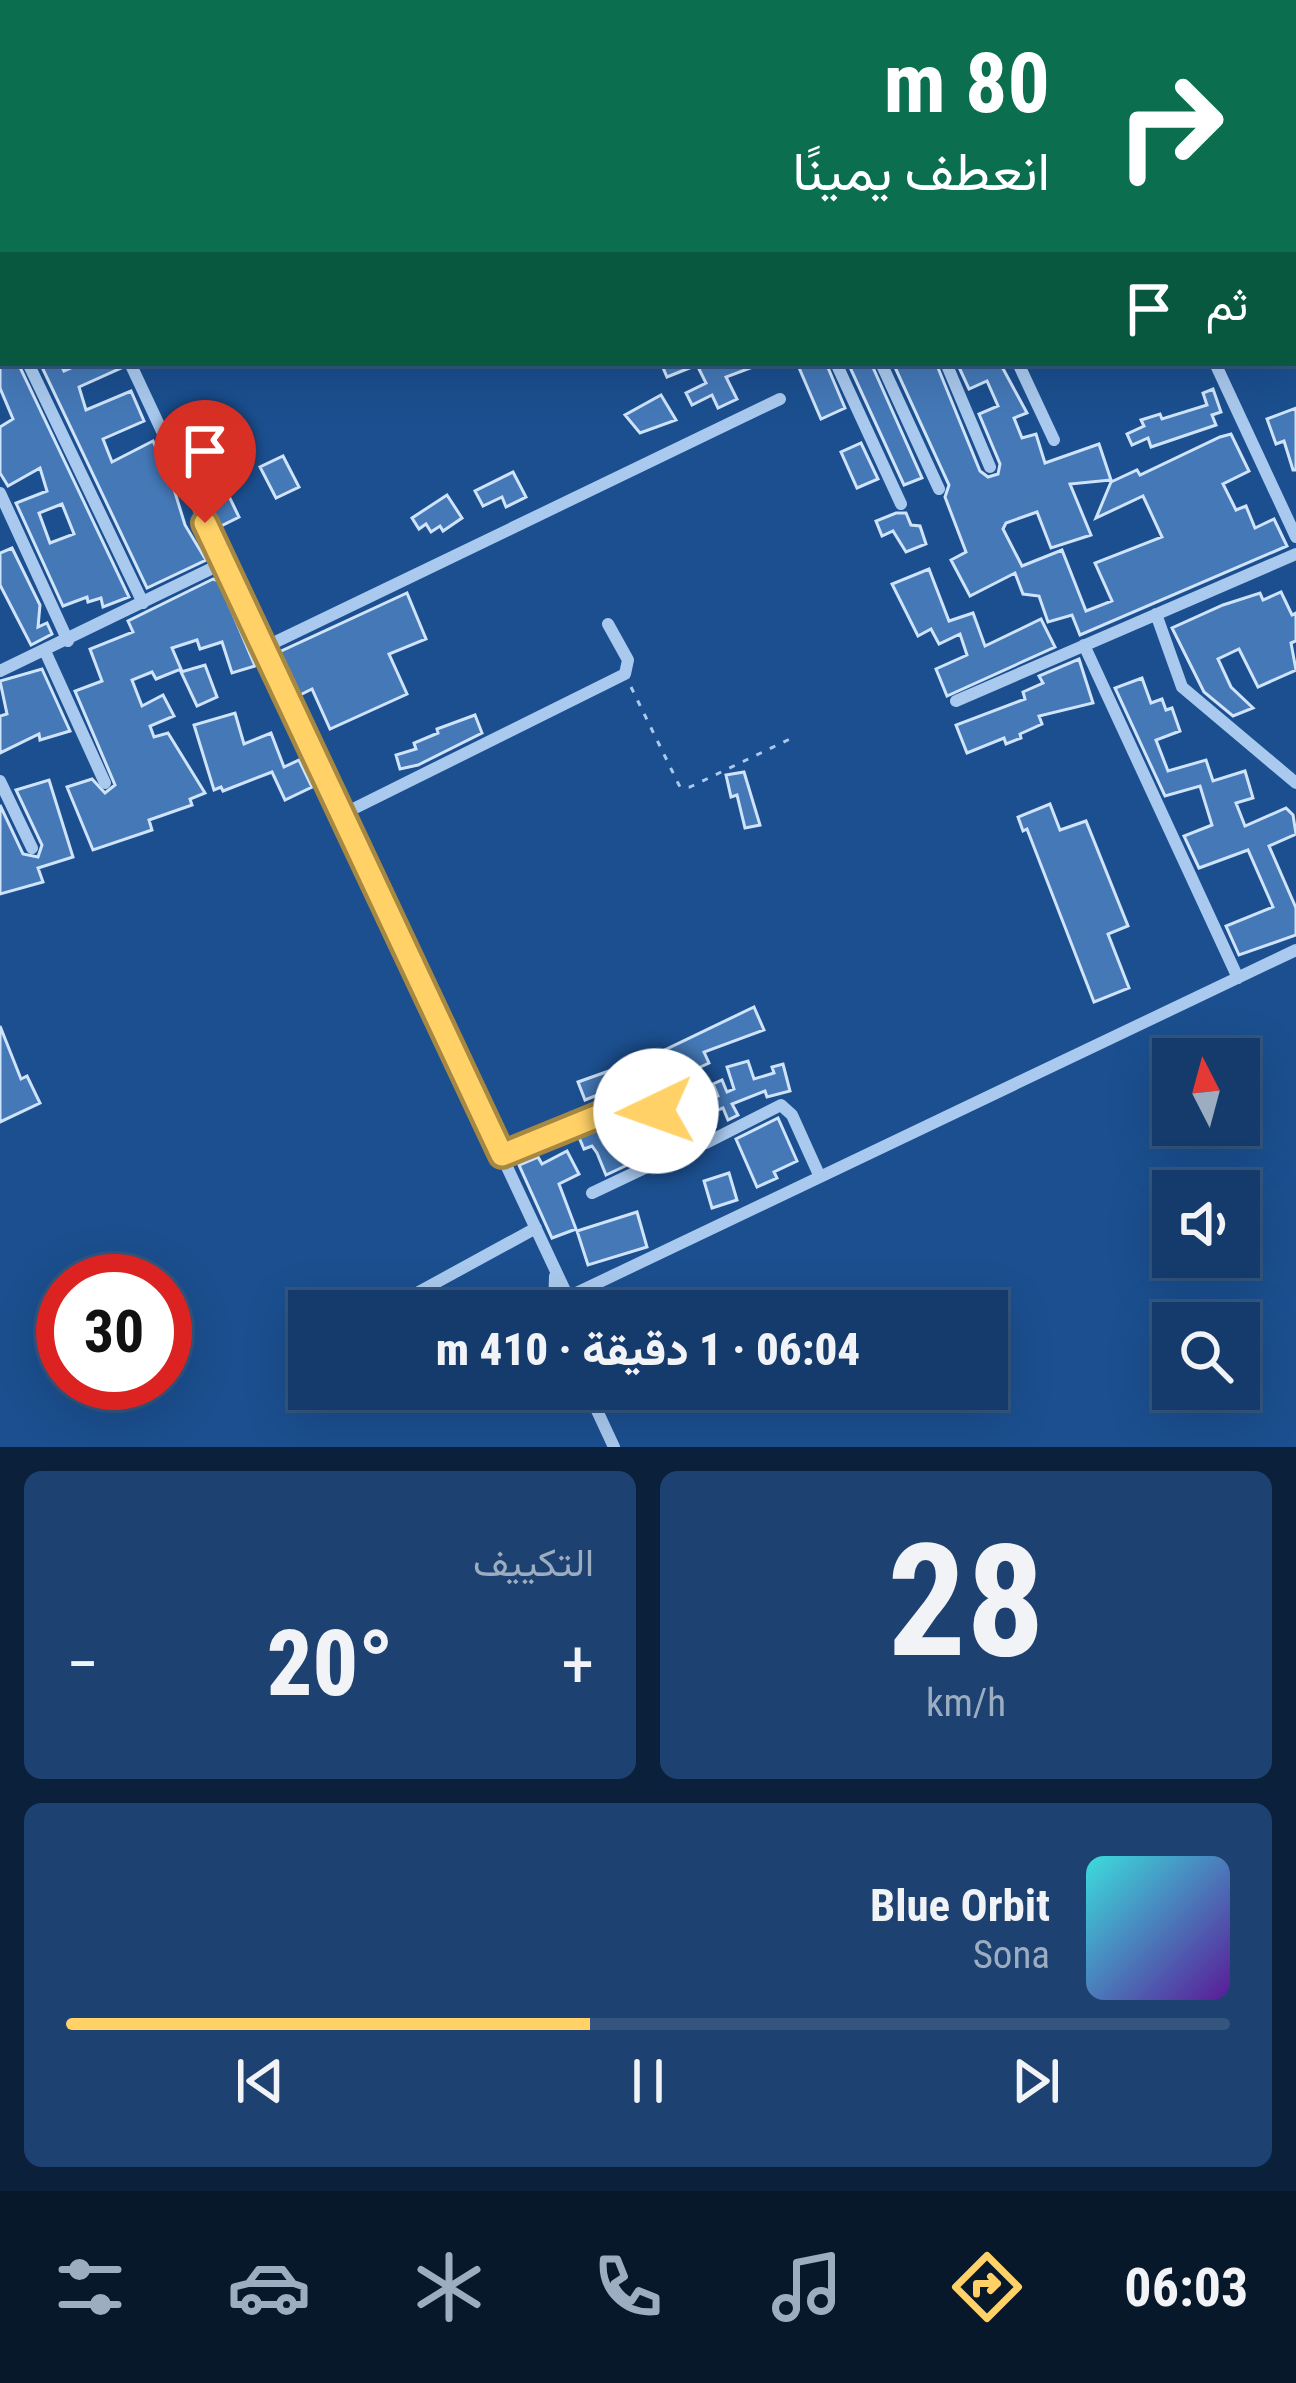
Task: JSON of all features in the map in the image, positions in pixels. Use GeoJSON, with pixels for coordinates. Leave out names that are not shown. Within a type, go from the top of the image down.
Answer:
{"type":"FeatureCollection","features":[{"type":"Feature","properties":{"kind":"street"},"geometry":{"type":"LineString","coordinates":[[29,366],[143,603]]}},
{"type":"Feature","properties":{"kind":"street"},"geometry":{"type":"LineString","coordinates":[[131,366],[568,1297],[1296,950]]}},
{"type":"Feature","properties":{"kind":"street"},"geometry":{"type":"LineString","coordinates":[[837,366],[901,504]]}},
{"type":"Feature","properties":{"kind":"street"},"geometry":{"type":"LineString","coordinates":[[881,366],[939,489]]}},
{"type":"Feature","properties":{"kind":"street"},"geometry":{"type":"LineString","coordinates":[[947,366],[990,467]]}},
{"type":"Feature","properties":{"kind":"street"},"geometry":{"type":"LineString","coordinates":[[1019,366],[1054,440]]}},
{"type":"Feature","properties":{"kind":"street"},"geometry":{"type":"LineString","coordinates":[[1216,366],[1296,537]]}},
{"type":"Feature","properties":{"kind":"street"},"geometry":{"type":"LineString","coordinates":[[263,648],[780,399]]}},
{"type":"Feature","properties":{"kind":"street"},"geometry":{"type":"LineString","coordinates":[[0,494],[68,641]]}},
{"type":"Feature","properties":{"kind":"street"},"geometry":{"type":"LineString","coordinates":[[956,701],[1296,554]]}},
{"type":"Feature","properties":{"kind":"street"},"geometry":{"type":"LineString","coordinates":[[0,670],[223,563]]}},
{"type":"Feature","properties":{"kind":"street"},"geometry":{"type":"LineString","coordinates":[[1156,614],[1182,687],[1296,784]]}},
{"type":"Feature","properties":{"kind":"street"},"geometry":{"type":"LineString","coordinates":[[344,814],[626,674],[628,660],[608,624]]}},
{"type":"Feature","properties":{"kind":"street"},"geometry":{"type":"LineString","coordinates":[[1084,645],[1238,978]]}},
{"type":"Feature","properties":{"kind":"street"},"geometry":{"type":"LineString","coordinates":[[45,651],[105,783]]}},
{"type":"Feature","properties":{"kind":"street"},"geometry":{"type":"LineString","coordinates":[[0,781],[32,848]]}},
{"type":"Feature","properties":{"kind":"street"},"geometry":{"type":"LineString","coordinates":[[502,1155],[637,1100],[647,1102],[674,1147],[672,1155],[592,1193]]}},
{"type":"Feature","properties":{"kind":"street"},"geometry":{"type":"LineString","coordinates":[[706,1143],[781,1105],[791,1115],[820,1177]]}},
{"type":"Feature","properties":{"kind":"street"},"geometry":{"type":"LineString","coordinates":[[422,1290],[536,1228]]}},
{"type":"Feature","properties":{"kind":"street"},"geometry":{"type":"LineString","coordinates":[[554,1290],[555,1269]]}},
{"type":"Feature","properties":{"kind":"street"},"geometry":{"type":"LineString","coordinates":[[597,1410],[614,1447]]}},
{"type":"Feature","properties":{"kind":"path"},"geometry":{"type":"LineString","coordinates":[[626,674],[680,787],[690,787],[794,737]]}},
{"type":"Feature","properties":{"kind":"building"},"geometry":{"type":"Polygon","coordinates":[[[0,366],[19,366],[129,597],[103,607],[101,598],[88,602],[87,597],[63,606],[16,503],[47,491],[40,468],[8,486],[0,473],[0,427],[13,419],[0,388],[0,366]],[[62,504],[39,513],[50,543],[74,534],[62,504]]]}},
{"type":"Feature","properties":{"kind":"building"},"geometry":{"type":"Polygon","coordinates":[[[41,366],[62,366],[64,371],[75,366],[121,366],[79,387],[86,410],[131,391],[144,421],[103,439],[112,462],[153,441],[185,525],[206,560],[147,588],[41,366]]]}},
{"type":"Feature","properties":{"kind":"building"},"geometry":{"type":"Polygon","coordinates":[[[662,366],[694,366],[667,377],[662,366]]]}},
{"type":"Feature","properties":{"kind":"building"},"geometry":{"type":"Polygon","coordinates":[[[698,366],[756,366],[726,377],[737,399],[718,408],[712,395],[692,405],[686,393],[706,383],[698,366]]]}},
{"type":"Feature","properties":{"kind":"building"},"geometry":{"type":"Polygon","coordinates":[[[798,366],[827,366],[845,408],[821,419],[798,366]]]}},
{"type":"Feature","properties":{"kind":"building"},"geometry":{"type":"Polygon","coordinates":[[[849,366],[872,366],[922,478],[904,485],[849,366]]]}},
{"type":"Feature","properties":{"kind":"building"},"geometry":{"type":"Polygon","coordinates":[[[894,366],[937,366],[980,471],[988,477],[998,474],[1000,464],[979,414],[998,406],[987,381],[969,389],[958,366],[1002,366],[1027,413],[1014,418],[1022,438],[1036,434],[1045,463],[1099,444],[1111,480],[1070,484],[1091,535],[1051,548],[1037,512],[1006,523],[1003,529],[1022,566],[1062,550],[1086,611],[1112,601],[1095,563],[1162,537],[1143,496],[1096,518],[1111,482],[1137,470],[1140,475],[1220,437],[1231,434],[1249,471],[1223,484],[1236,510],[1246,506],[1255,528],[1274,519],[1287,546],[1080,635],[1072,615],[1048,622],[1039,596],[1023,594],[1015,573],[970,596],[951,560],[966,552],[945,497],[949,485],[894,366]]]}},
{"type":"Feature","properties":{"kind":"building"},"geometry":{"type":"Polygon","coordinates":[[[1213,389],[1221,412],[1212,415],[1216,425],[1151,447],[1148,438],[1132,445],[1127,434],[1144,426],[1141,420],[1160,414],[1162,419],[1207,405],[1203,393],[1213,389]]]}},
{"type":"Feature","properties":{"kind":"building"},"geometry":{"type":"Polygon","coordinates":[[[661,395],[676,420],[640,433],[625,415],[661,395]]]}},
{"type":"Feature","properties":{"kind":"building"},"geometry":{"type":"Polygon","coordinates":[[[1296,408],[1293,470],[1284,441],[1276,444],[1267,419],[1296,408]]]}},
{"type":"Feature","properties":{"kind":"building"},"geometry":{"type":"Polygon","coordinates":[[[861,443],[878,479],[857,488],[841,452],[861,443]]]}},
{"type":"Feature","properties":{"kind":"building"},"geometry":{"type":"Polygon","coordinates":[[[283,456],[299,487],[276,498],[260,467],[283,456]]]}},
{"type":"Feature","properties":{"kind":"building"},"geometry":{"type":"Polygon","coordinates":[[[513,472],[526,497],[506,507],[502,497],[483,506],[475,491],[513,472]]]}},
{"type":"Feature","properties":{"kind":"building"},"geometry":{"type":"Polygon","coordinates":[[[211,488],[214,493],[225,488],[239,517],[219,527],[202,492],[211,488]]]}},
{"type":"Feature","properties":{"kind":"building"},"geometry":{"type":"Polygon","coordinates":[[[447,495],[462,518],[443,531],[440,526],[431,532],[426,524],[419,529],[412,518],[447,495]]]}},
{"type":"Feature","properties":{"kind":"building"},"geometry":{"type":"Polygon","coordinates":[[[906,513],[911,525],[920,526],[926,544],[906,552],[893,531],[882,536],[876,521],[906,513]]]}},
{"type":"Feature","properties":{"kind":"building"},"geometry":{"type":"Polygon","coordinates":[[[12,548],[40,605],[38,627],[47,623],[52,634],[31,645],[0,585],[0,553],[12,548]]]}},
{"type":"Feature","properties":{"kind":"building"},"geometry":{"type":"Polygon","coordinates":[[[929,569],[949,621],[973,613],[985,646],[1041,619],[1055,647],[947,696],[936,669],[967,655],[960,634],[939,644],[931,629],[918,636],[892,584],[929,569]]]}},
{"type":"Feature","properties":{"kind":"building"},"geometry":{"type":"Polygon","coordinates":[[[213,579],[219,581],[255,666],[232,673],[222,642],[200,649],[197,640],[172,648],[181,669],[156,679],[152,672],[132,680],[142,706],[163,695],[174,716],[150,726],[154,737],[168,733],[205,793],[190,799],[192,805],[149,820],[152,830],[93,850],[67,787],[92,779],[105,793],[115,785],[75,691],[102,681],[90,649],[133,632],[128,621],[213,579]]]}},
{"type":"Feature","properties":{"kind":"building"},"geometry":{"type":"Polygon","coordinates":[[[1281,592],[1292,615],[1296,613],[1296,641],[1291,643],[1296,670],[1258,687],[1239,649],[1218,659],[1231,687],[1253,708],[1233,716],[1204,692],[1172,628],[1223,605],[1260,593],[1263,600],[1281,592]]]}},
{"type":"Feature","properties":{"kind":"building"},"geometry":{"type":"Polygon","coordinates":[[[407,593],[426,639],[389,654],[407,694],[330,729],[312,689],[298,696],[277,653],[407,593]]]}},
{"type":"Feature","properties":{"kind":"building"},"geometry":{"type":"Polygon","coordinates":[[[1079,659],[1093,703],[1039,716],[1042,724],[1020,734],[1021,738],[1006,744],[1004,738],[967,753],[956,725],[1025,699],[1023,692],[1043,683],[1039,676],[1079,659]]]}},
{"type":"Feature","properties":{"kind":"building"},"geometry":{"type":"Polygon","coordinates":[[[205,665],[217,697],[197,706],[181,672],[205,665]]]}},
{"type":"Feature","properties":{"kind":"building"},"geometry":{"type":"Polygon","coordinates":[[[42,669],[70,731],[40,740],[39,734],[0,753],[0,716],[7,714],[0,681],[42,669]]]}},
{"type":"Feature","properties":{"kind":"building"},"geometry":{"type":"Polygon","coordinates":[[[1142,678],[1151,703],[1162,699],[1166,710],[1172,708],[1180,731],[1156,740],[1168,771],[1206,760],[1213,781],[1245,771],[1253,798],[1236,803],[1245,826],[1286,808],[1293,815],[1296,834],[1269,846],[1296,908],[1296,935],[1239,955],[1226,926],[1273,907],[1248,850],[1199,868],[1184,836],[1212,825],[1200,786],[1165,796],[1115,688],[1142,678]]]}},
{"type":"Feature","properties":{"kind":"building"},"geometry":{"type":"Polygon","coordinates":[[[235,713],[244,744],[271,733],[284,767],[299,760],[312,787],[285,800],[272,772],[223,791],[221,787],[214,790],[194,725],[235,713]]]}},
{"type":"Feature","properties":{"kind":"building"},"geometry":{"type":"Polygon","coordinates":[[[475,715],[482,733],[400,769],[396,755],[416,749],[414,743],[438,733],[437,729],[475,715]]]}},
{"type":"Feature","properties":{"kind":"building"},"geometry":{"type":"Polygon","coordinates":[[[744,772],[760,825],[745,828],[737,795],[731,797],[726,775],[744,772]]]}},
{"type":"Feature","properties":{"kind":"building"},"geometry":{"type":"Polygon","coordinates":[[[49,780],[73,857],[38,868],[43,882],[0,894],[0,805],[23,854],[38,857],[42,845],[16,790],[49,780]]]}},
{"type":"Feature","properties":{"kind":"building"},"geometry":{"type":"Polygon","coordinates":[[[1050,804],[1060,830],[1086,821],[1128,926],[1108,934],[1129,988],[1094,1002],[1027,829],[1023,831],[1018,817],[1050,804]]]}},
{"type":"Feature","properties":{"kind":"building"},"geometry":{"type":"Polygon","coordinates":[[[754,1007],[764,1030],[704,1052],[709,1063],[683,1075],[697,1106],[718,1096],[713,1084],[722,1080],[727,1092],[734,1089],[727,1067],[748,1061],[754,1079],[774,1073],[772,1067],[783,1064],[790,1091],[767,1097],[765,1091],[732,1104],[738,1115],[728,1120],[723,1108],[710,1113],[715,1127],[700,1134],[696,1143],[686,1148],[654,1078],[603,1102],[600,1094],[585,1100],[578,1082],[654,1055],[754,1007]]]}},
{"type":"Feature","properties":{"kind":"building"},"geometry":{"type":"Polygon","coordinates":[[[0,1026],[21,1079],[27,1076],[40,1103],[0,1122],[0,1026]]]}},
{"type":"Feature","properties":{"kind":"building"},"geometry":{"type":"Polygon","coordinates":[[[778,1118],[797,1161],[757,1187],[736,1139],[778,1118]]]}},
{"type":"Feature","properties":{"kind":"building"},"geometry":{"type":"Polygon","coordinates":[[[613,1120],[621,1141],[633,1136],[642,1158],[606,1175],[597,1153],[592,1146],[584,1149],[578,1135],[613,1120]]]}},
{"type":"Feature","properties":{"kind":"building"},"geometry":{"type":"Polygon","coordinates":[[[567,1151],[579,1174],[559,1184],[576,1229],[552,1238],[519,1165],[538,1157],[542,1164],[567,1151]]]}},
{"type":"Feature","properties":{"kind":"building"},"geometry":{"type":"Polygon","coordinates":[[[729,1173],[737,1200],[712,1208],[704,1181],[729,1173]]]}},
{"type":"Feature","properties":{"kind":"building"},"geometry":{"type":"Polygon","coordinates":[[[637,1212],[647,1247],[588,1265],[577,1231],[637,1212]]]}},
{"type":"Feature","properties":{"kind":"route"},"geometry":{"type":"LineString","coordinates":[[205,523],[502,1155],[637,1100],[656,1111]]}}]}
